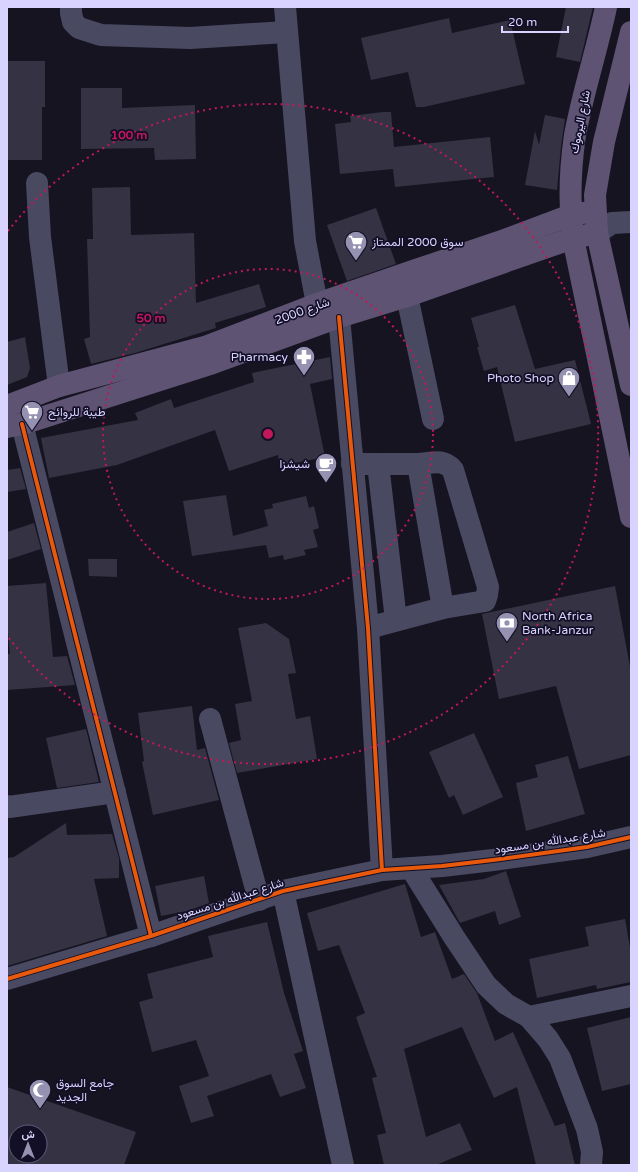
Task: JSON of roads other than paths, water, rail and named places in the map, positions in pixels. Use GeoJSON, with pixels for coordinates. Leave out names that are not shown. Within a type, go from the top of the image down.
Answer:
{"type":"FeatureCollection","features":[{"type":"Feature","properties":{"kind":"main road","name":"شارع اليرموك"},"geometry":{"type":"LineString","coordinates":[[606,7],[575,135],[571,170],[571,215],[573,238],[631,517]]}},
{"type":"Feature","properties":{"kind":"main road"},"geometry":{"type":"LineString","coordinates":[[631,32],[604,142],[597,180],[609,222],[631,385]]}},
{"type":"Feature","properties":{"kind":"main road","name":"شارع 2000"},"geometry":{"type":"LineString","coordinates":[[7,406],[59,386],[205,347],[318,304],[499,242],[571,215],[609,222]]}},
{"type":"Feature","properties":{"kind":"main road"},"geometry":{"type":"LineString","coordinates":[[14,426],[213,363],[338,317],[407,296],[573,238],[609,222]]}},
{"type":"Feature","properties":{"kind":"street"},"geometry":{"type":"LineString","coordinates":[[70,7],[73,22],[80,28],[101,35],[190,38],[286,32]]}},
{"type":"Feature","properties":{"kind":"street"},"geometry":{"type":"LineString","coordinates":[[285,7],[305,241],[318,304]]}},
{"type":"Feature","properties":{"kind":"street"},"geometry":{"type":"LineString","coordinates":[[37,183],[40,237],[59,386]]}},
{"type":"Feature","properties":{"kind":"street"},"geometry":{"type":"LineString","coordinates":[[407,296],[433,419]]}},
{"type":"Feature","properties":{"kind":"street"},"geometry":{"type":"LineString","coordinates":[[338,317],[368,628],[382,870]]}},
{"type":"Feature","properties":{"kind":"street"},"geometry":{"type":"LineString","coordinates":[[14,426],[115,792],[151,936]]}},
{"type":"Feature","properties":{"kind":"street"},"geometry":{"type":"LineString","coordinates":[[352,464],[418,464],[442,462],[448,465],[453,470],[488,587],[485,601],[442,608],[368,628]]}},
{"type":"Feature","properties":{"kind":"street"},"geometry":{"type":"LineString","coordinates":[[378,464],[396,620]]}},
{"type":"Feature","properties":{"kind":"street"},"geometry":{"type":"LineString","coordinates":[[418,464],[442,608]]}},
{"type":"Feature","properties":{"kind":"street"},"geometry":{"type":"LineString","coordinates":[[210,719],[259,900]]}},
{"type":"Feature","properties":{"kind":"street"},"geometry":{"type":"LineString","coordinates":[[7,806],[9,807],[115,792]]}},
{"type":"Feature","properties":{"kind":"street","name":"شارع عبدالله بن مسعود"},"geometry":{"type":"LineString","coordinates":[[7,978],[151,936],[283,891],[382,870],[500,859],[587,846],[631,837]]}},
{"type":"Feature","properties":{"kind":"street"},"geometry":{"type":"LineString","coordinates":[[411,868],[486,985],[506,1004],[528,1017],[548,1039],[560,1058],[587,1130],[592,1152],[591,1165]]}},
{"type":"Feature","properties":{"kind":"street"},"geometry":{"type":"LineString","coordinates":[[283,891],[343,1165]]}},
{"type":"Feature","properties":{"kind":"street"},"geometry":{"type":"LineString","coordinates":[[528,1017],[631,996]]}},
{"type":"Feature","properties":{"kind":"place","name":"سوق 2000 الممتاز"},"geometry":{"type":"Point","coordinates":[356,262]}},
{"type":"Feature","properties":{"kind":"place","name":"Pharmacy"},"geometry":{"type":"Point","coordinates":[304,376]}},
{"type":"Feature","properties":{"kind":"place","name":"Photo Shop"},"geometry":{"type":"Point","coordinates":[569,398]}},
{"type":"Feature","properties":{"kind":"place","name":"طيبة للروائح"},"geometry":{"type":"Point","coordinates":[32,432]}},
{"type":"Feature","properties":{"kind":"place","name":"شيشزا"},"geometry":{"type":"Point","coordinates":[326,484]}},
{"type":"Feature","properties":{"kind":"place","name":"North Africa Bank-Janzur"},"geometry":{"type":"Point","coordinates":[507,642]}},
{"type":"Feature","properties":{"kind":"place","name":"جامع السوق الجديد"},"geometry":{"type":"Point","coordinates":[40,1110]}}]}
